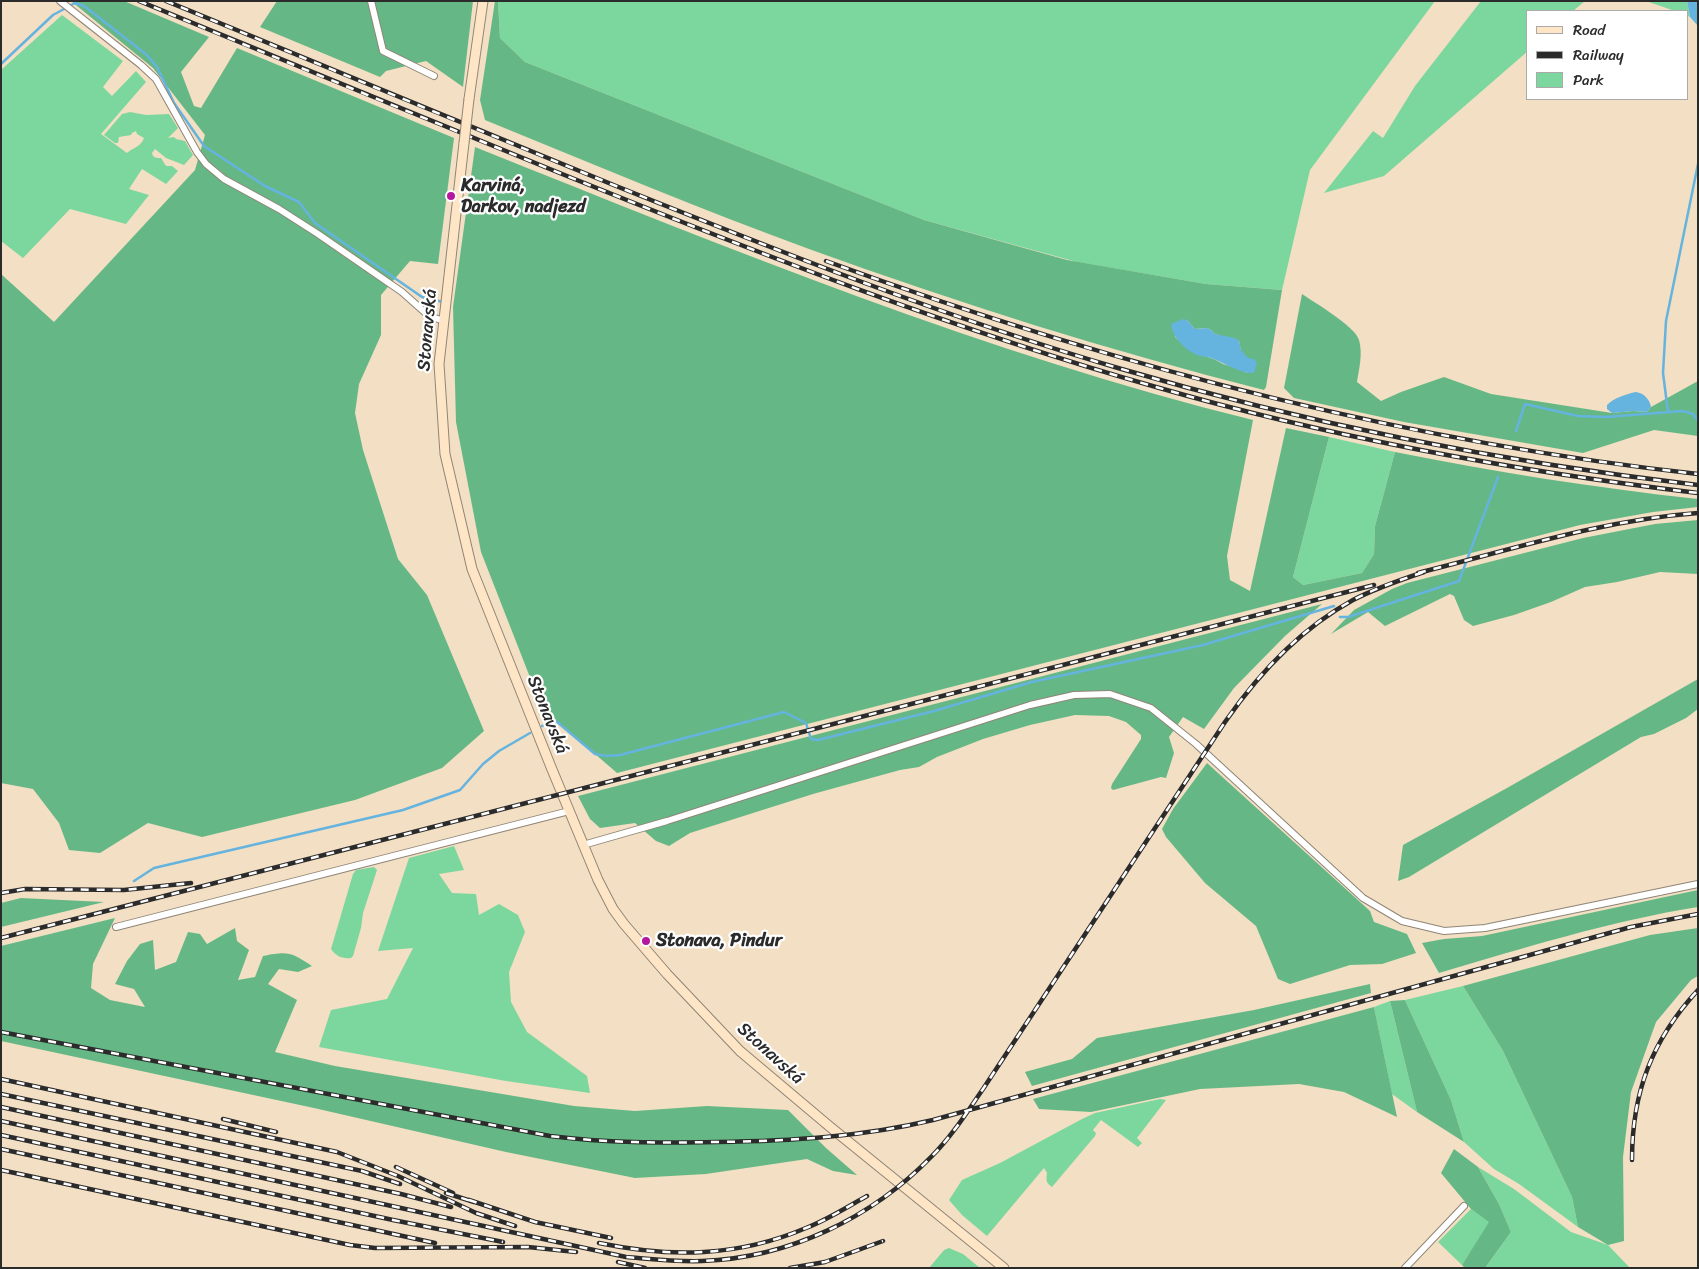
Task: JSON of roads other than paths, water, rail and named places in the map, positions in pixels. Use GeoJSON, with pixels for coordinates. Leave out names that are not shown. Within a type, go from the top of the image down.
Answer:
{"type":"FeatureCollection","features":[{"type":"Feature","properties":{"kind":"street"},"geometry":{"type":"LineString","coordinates":[[60,1],[156,79],[197,152],[206,164],[224,179],[279,209],[318,234],[402,292],[429,316],[444,321]]}},
{"type":"Feature","properties":{"kind":"street"},"geometry":{"type":"LineString","coordinates":[[370,1],[384,51],[434,76]]}},
{"type":"Feature","properties":{"kind":"street","name":"Stonavská"},"geometry":{"type":"LineString","coordinates":[[483,1],[469,99],[439,364],[445,454],[472,569],[569,811],[609,902],[624,924],[667,974],[740,1051],[1004,1268]]}},
{"type":"Feature","properties":{"kind":"street"},"geometry":{"type":"LineString","coordinates":[[583,845],[667,821],[1030,705],[1074,695],[1110,694],[1151,708],[1196,744],[1362,898],[1402,921],[1444,931],[1485,928],[1698,884]]}},
{"type":"Feature","properties":{"kind":"street"},"geometry":{"type":"LineString","coordinates":[[116,927],[569,811]]}},
{"type":"Feature","properties":{"kind":"street"},"geometry":{"type":"LineString","coordinates":[[1405,1268],[1464,1206]]}},
{"type":"Feature","properties":{"kind":"water"},"geometry":{"type":"Polygon","coordinates":[[[1687,1],[1698,1],[1698,26],[1690,17],[1687,1]]]}},
{"type":"Feature","properties":{"kind":"water"},"geometry":{"type":"Polygon","coordinates":[[[1183,319],[1187,320],[1195,329],[1207,328],[1215,334],[1235,338],[1239,341],[1241,350],[1248,358],[1254,359],[1257,363],[1254,373],[1239,370],[1212,358],[1197,355],[1186,348],[1176,337],[1171,324],[1183,319]]]}},
{"type":"Feature","properties":{"kind":"water"},"geometry":{"type":"Polygon","coordinates":[[[1636,392],[1644,395],[1649,402],[1651,407],[1647,412],[1612,413],[1607,409],[1607,405],[1613,400],[1636,392]]]}},
{"type":"Feature","properties":{"kind":"waterway"},"geometry":{"type":"LineString","coordinates":[[1,64],[53,15],[75,3],[84,6],[147,55],[157,67],[174,103],[204,146],[265,186],[299,202],[315,223],[422,297],[443,302]]}},
{"type":"Feature","properties":{"kind":"waterway"},"geometry":{"type":"LineString","coordinates":[[1668,412],[1663,373],[1666,321],[1698,164]]}},
{"type":"Feature","properties":{"kind":"waterway"},"geometry":{"type":"LineString","coordinates":[[1516,431],[1525,404],[1578,416],[1606,417],[1683,411],[1693,414],[1698,421]]}},
{"type":"Feature","properties":{"kind":"waterway"},"geometry":{"type":"LineString","coordinates":[[1340,617],[1348,617],[1459,581],[1498,477]]}},
{"type":"Feature","properties":{"kind":"waterway"},"geometry":{"type":"LineString","coordinates":[[542,726],[556,721],[595,754],[607,756],[620,755],[784,712],[806,723],[811,739],[818,740],[934,711],[1032,682],[1203,645],[1334,606]]}},
{"type":"Feature","properties":{"kind":"waterway"},"geometry":{"type":"LineString","coordinates":[[134,881],[154,868],[403,810],[460,790],[483,764],[499,751],[530,733]]}},
{"type":"Feature","properties":{"kind":"railway"},"geometry":{"type":"LineString","coordinates":[[139,1],[712,234],[932,316],[1081,365],[1223,405],[1357,437],[1493,463],[1698,493]]}},
{"type":"Feature","properties":{"kind":"railway"},"geometry":{"type":"LineString","coordinates":[[166,1],[740,235],[928,306],[1054,349],[1189,388],[1333,424],[1478,453],[1625,476],[1698,485]]}},
{"type":"Feature","properties":{"kind":"railway"},"geometry":{"type":"LineString","coordinates":[[826,261],[1039,333],[1147,365],[1256,394],[1365,419],[1475,441],[1586,460],[1698,474]]}},
{"type":"Feature","properties":{"kind":"railway"},"geometry":{"type":"LineString","coordinates":[[1418,573],[1591,529],[1627,522],[1698,513]]}},
{"type":"Feature","properties":{"kind":"railway"},"geometry":{"type":"LineString","coordinates":[[1,1121],[626,1257],[702,1261],[766,1252],[797,1243],[827,1231],[856,1216],[883,1198],[932,1156],[946,1140],[983,1089],[1225,722],[1266,670],[1315,624],[1353,600],[1397,581],[1424,572]]}},
{"type":"Feature","properties":{"kind":"railway"},"geometry":{"type":"LineString","coordinates":[[1,938],[1374,585]]}},
{"type":"Feature","properties":{"kind":"railway"},"geometry":{"type":"LineString","coordinates":[[1,893],[25,889],[124,890],[191,883]]}},
{"type":"Feature","properties":{"kind":"railway"},"geometry":{"type":"LineString","coordinates":[[1,1032],[550,1136],[592,1140],[654,1142],[799,1139],[853,1134],[933,1120],[1631,927],[1698,914]]}},
{"type":"Feature","properties":{"kind":"railway"},"geometry":{"type":"LineString","coordinates":[[1632,1160],[1636,1112],[1648,1068],[1668,1028],[1698,990]]}},
{"type":"Feature","properties":{"kind":"railway"},"geometry":{"type":"LineString","coordinates":[[1,1079],[337,1152],[398,1176],[476,1213],[515,1226]]}},
{"type":"Feature","properties":{"kind":"railway"},"geometry":{"type":"LineString","coordinates":[[1,1094],[362,1171],[400,1184]]}},
{"type":"Feature","properties":{"kind":"railway"},"geometry":{"type":"LineString","coordinates":[[1,1107],[401,1194],[451,1207]]}},
{"type":"Feature","properties":{"kind":"railway"},"geometry":{"type":"LineString","coordinates":[[223,1119],[276,1132]]}},
{"type":"Feature","properties":{"kind":"railway"},"geometry":{"type":"LineString","coordinates":[[1,1135],[503,1242]]}},
{"type":"Feature","properties":{"kind":"railway"},"geometry":{"type":"LineString","coordinates":[[1,1149],[435,1243]]}},
{"type":"Feature","properties":{"kind":"railway"},"geometry":{"type":"LineString","coordinates":[[396,1167],[453,1193]]}},
{"type":"Feature","properties":{"kind":"railway"},"geometry":{"type":"LineString","coordinates":[[1,1170],[350,1245],[375,1248],[528,1247],[576,1252]]}},
{"type":"Feature","properties":{"kind":"railway"},"geometry":{"type":"LineString","coordinates":[[446,1193],[474,1202]]}},
{"type":"Feature","properties":{"kind":"railway"},"geometry":{"type":"LineString","coordinates":[[599,1243],[652,1251],[678,1252],[704,1252],[755,1245],[781,1238],[806,1228],[867,1196]]}},
{"type":"Feature","properties":{"kind":"railway"},"geometry":{"type":"LineString","coordinates":[[469,1200],[535,1222],[611,1238]]}},
{"type":"Feature","properties":{"kind":"railway"},"geometry":{"type":"LineString","coordinates":[[790,1268],[825,1262],[883,1241]]}},
{"type":"Feature","properties":{"kind":"railway"},"geometry":{"type":"LineString","coordinates":[[618,1262],[645,1268]]}},
{"type":"Feature","properties":{"kind":"place","name":"Karviná, Darkov, nadjezd"},"geometry":{"type":"Point","coordinates":[451,196]}},
{"type":"Feature","properties":{"kind":"place","name":"Stonava, Pindur"},"geometry":{"type":"Point","coordinates":[646,941]}}]}
